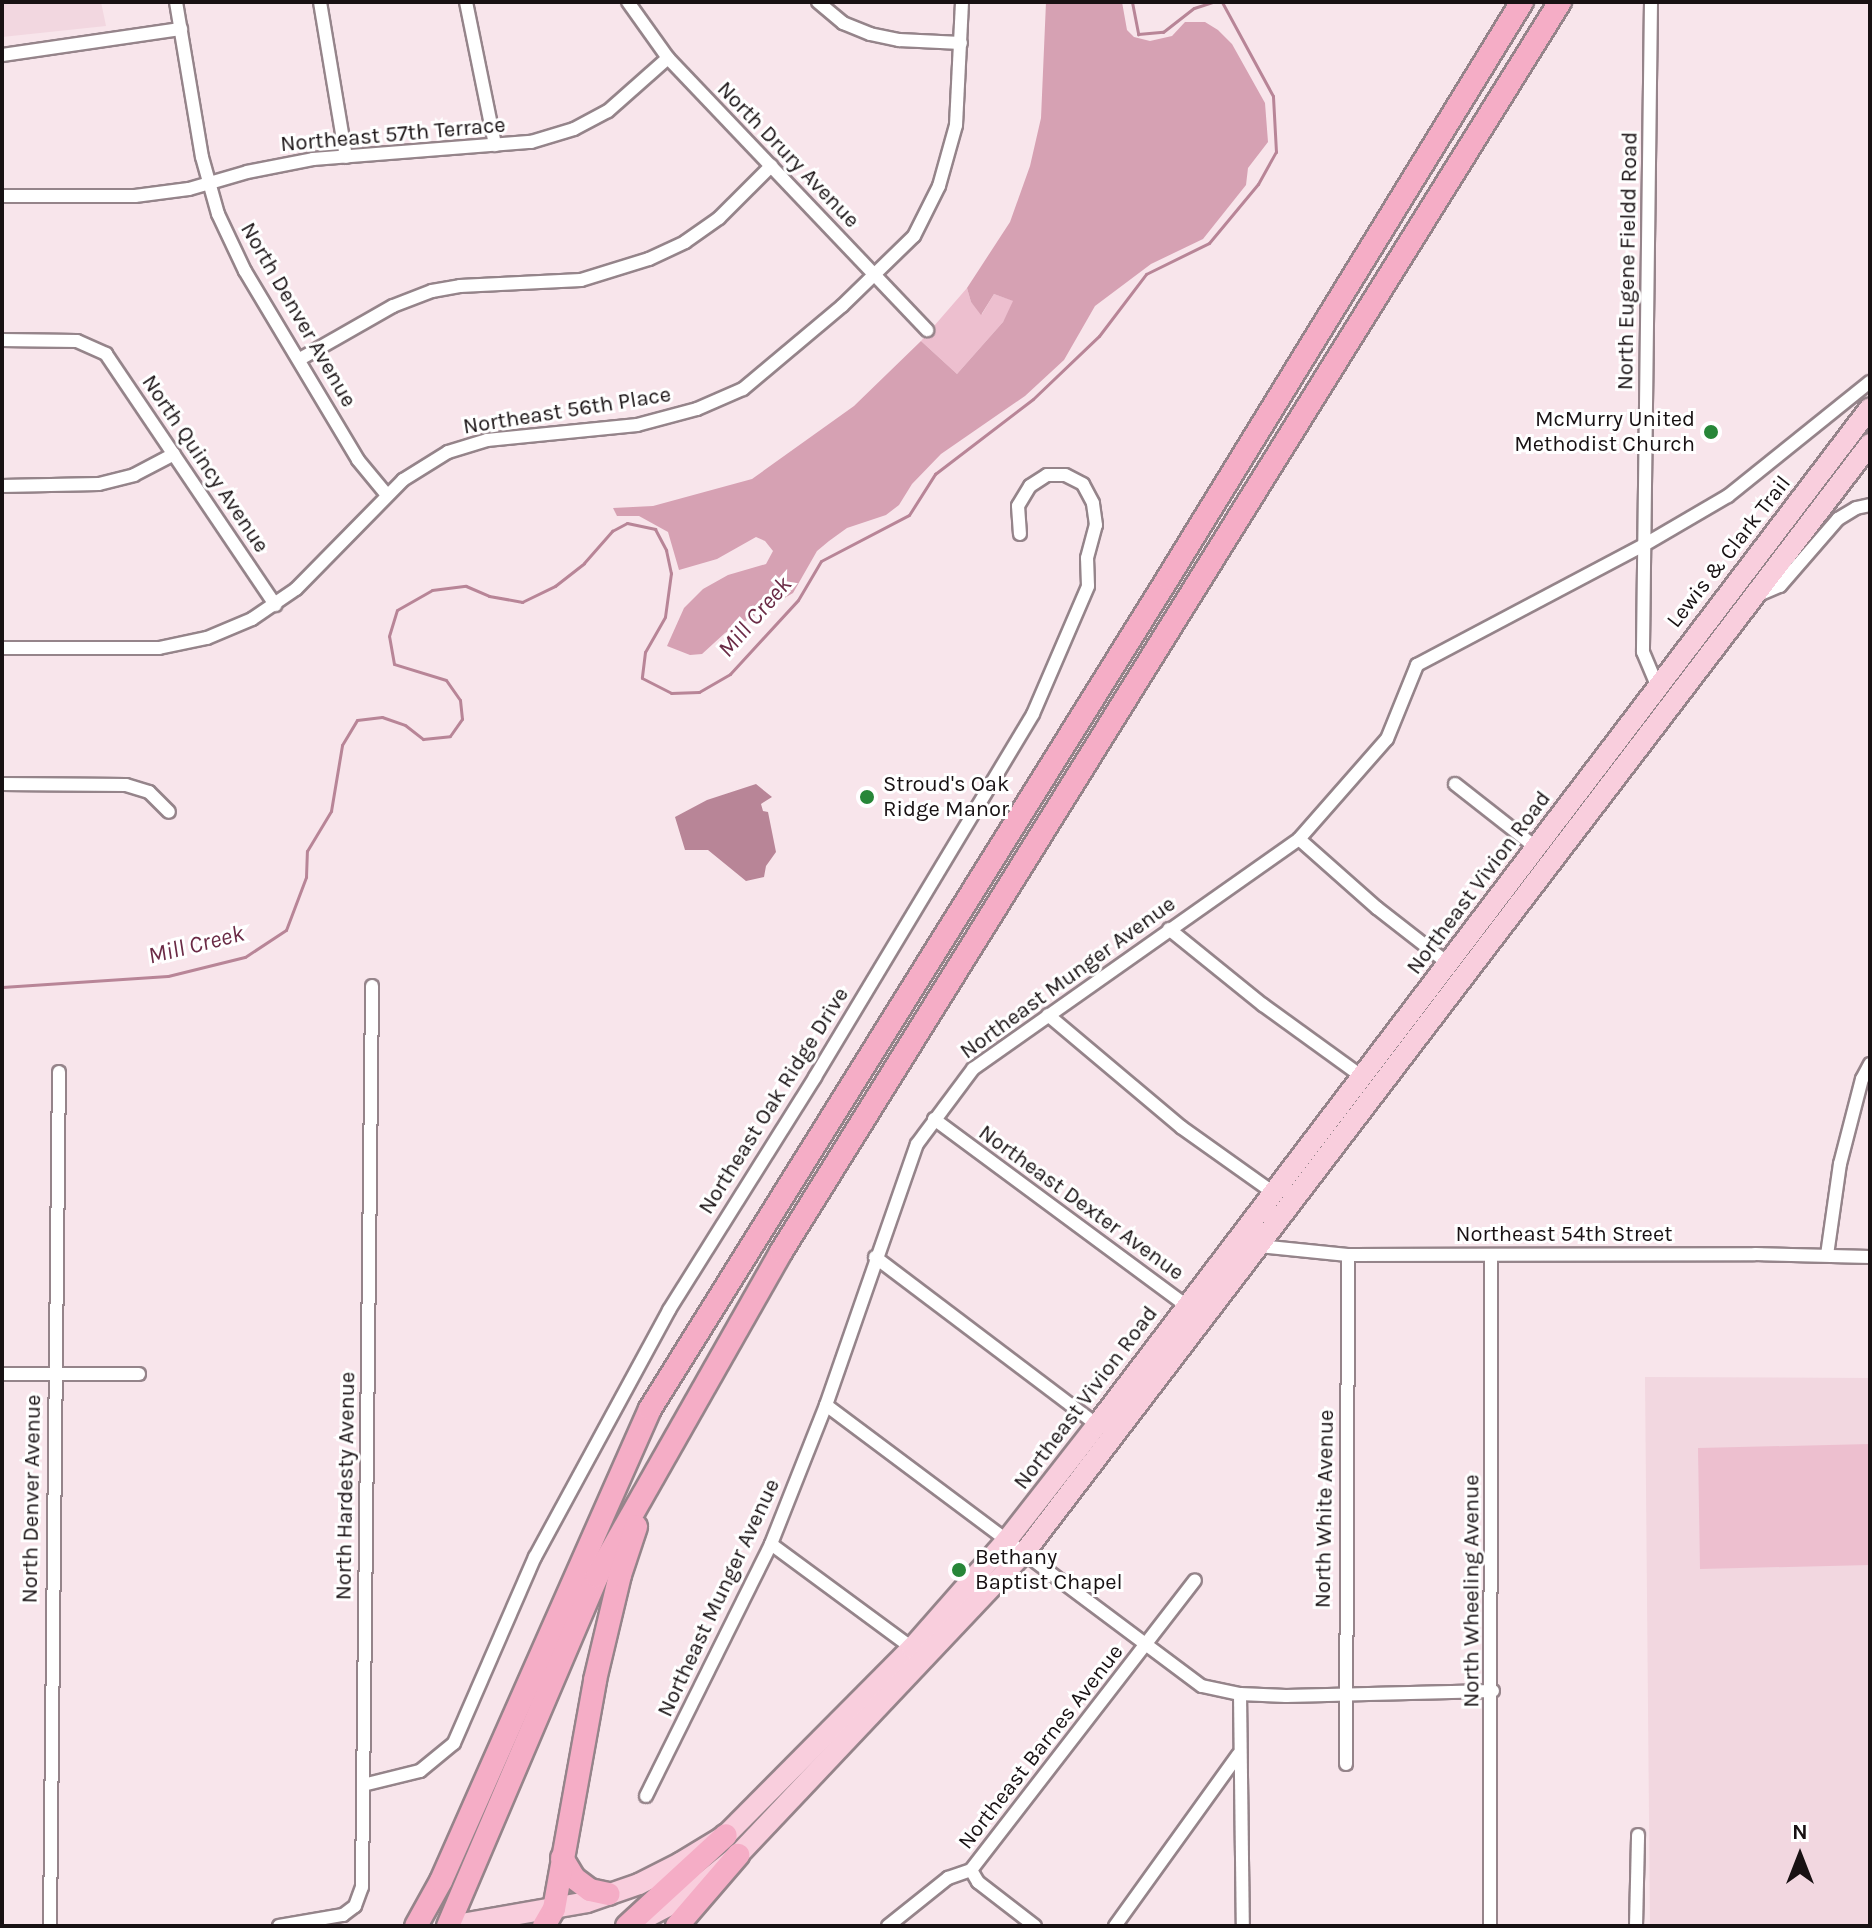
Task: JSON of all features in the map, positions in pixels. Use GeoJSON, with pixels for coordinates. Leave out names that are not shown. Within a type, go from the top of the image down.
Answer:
{"type":"FeatureCollection","features":[{"type":"Feature","properties":{"kind":"highway"},"geometry":{"type":"LineString","coordinates":[[416,1926],[441,1881],[650,1409],[1176,565],[1522,2]]}},
{"type":"Feature","properties":{"kind":"highway"},"geometry":{"type":"LineString","coordinates":[[449,1926],[597,1576],[781,1252],[1560,2]]}},
{"type":"Feature","properties":{"kind":"highway"},"geometry":{"type":"LineString","coordinates":[[549,1918],[578,1763],[620,1575],[654,1476]]}},
{"type":"Feature","properties":{"kind":"highway"},"geometry":{"type":"LineString","coordinates":[[628,1926],[726,1835]]}},
{"type":"Feature","properties":{"kind":"highway"},"geometry":{"type":"LineString","coordinates":[[677,1926],[738,1855]]}},
{"type":"Feature","properties":{"kind":"highway"},"geometry":{"type":"LineString","coordinates":[[562,1858],[574,1878],[590,1890],[609,1894]]}},
{"type":"Feature","properties":{"kind":"main road","name":"Lewis & Clark Trail"},"geometry":{"type":"LineString","coordinates":[[1626,725],[1870,408]]}},
{"type":"Feature","properties":{"kind":"main road","name":"Lewis & Clark Trail"},"geometry":{"type":"LineString","coordinates":[[1650,732],[1870,444]]}},
{"type":"Feature","properties":{"kind":"main road","name":"Northeast Vivion Road"},"geometry":{"type":"LineString","coordinates":[[449,1926],[549,1918],[680,1863],[726,1835],[1016,1546],[1097,1425],[1361,1076],[1538,849],[1626,725]]}},
{"type":"Feature","properties":{"kind":"main road","name":"Northeast Vivion Road"},"geometry":{"type":"LineString","coordinates":[[628,1926],[689,1895],[738,1855],[1016,1546],[1204,1318],[1650,732]]}},
{"type":"Feature","properties":{"kind":"street","name":"North Denver Avenue"},"geometry":{"type":"LineString","coordinates":[[176,2],[208,185],[245,271],[358,460],[387,495]]}},
{"type":"Feature","properties":{"kind":"street"},"geometry":{"type":"LineString","coordinates":[[320,2],[346,157]]}},
{"type":"Feature","properties":{"kind":"street"},"geometry":{"type":"LineString","coordinates":[[466,2],[495,145]]}},
{"type":"Feature","properties":{"kind":"street","name":"North Drury Avenue"},"geometry":{"type":"LineString","coordinates":[[628,2],[668,58],[872,276],[927,330]]}},
{"type":"Feature","properties":{"kind":"street"},"geometry":{"type":"LineString","coordinates":[[818,2],[843,23],[870,34],[899,40],[961,43]]}},
{"type":"Feature","properties":{"kind":"street","name":"Northeast 56th Place"},"geometry":{"type":"LineString","coordinates":[[2,648],[159,648],[225,631],[275,605],[304,583],[387,495],[425,465],[474,443],[637,425],[726,398],[743,389],[842,306],[914,236],[939,186],[956,125],[962,2]]}},
{"type":"Feature","properties":{"kind":"street","name":"North Eugene Fieldd Road"},"geometry":{"type":"LineString","coordinates":[[1651,2],[1643,652],[1656,686],[1671,705]]}},
{"type":"Feature","properties":{"kind":"street"},"geometry":{"type":"LineString","coordinates":[[2,55],[181,29]]}},
{"type":"Feature","properties":{"kind":"street","name":"Northeast 57th Terrace"},"geometry":{"type":"LineString","coordinates":[[2,196],[135,196],[208,185],[276,166],[346,157],[531,142],[588,122],[622,101],[668,58]]}},
{"type":"Feature","properties":{"kind":"street"},"geometry":{"type":"LineString","coordinates":[[300,359],[393,306],[432,291],[470,285],[581,280],[649,259],[685,242],[719,218],[771,166]]}},
{"type":"Feature","properties":{"kind":"street","name":"North Quincy Avenue"},"geometry":{"type":"LineString","coordinates":[[2,340],[77,341],[99,348],[111,360],[275,605]]}},
{"type":"Feature","properties":{"kind":"street","name":"Northeast Munger Avenue"},"geometry":{"type":"LineString","coordinates":[[646,1796],[771,1544],[826,1405],[875,1257],[917,1144],[973,1069],[1299,839],[1387,739],[1417,665],[1644,545],[1728,496],[1870,382]]}},
{"type":"Feature","properties":{"kind":"street"},"geometry":{"type":"LineString","coordinates":[[2,486],[99,484],[134,475],[174,454]]}},
{"type":"Feature","properties":{"kind":"street","name":"Northeast Oak Ridge Drive"},"geometry":{"type":"LineString","coordinates":[[363,1785],[420,1771],[454,1743],[535,1557],[669,1310],[815,1077],[1033,714],[1088,586],[1087,558],[1096,525],[1093,503],[1083,484],[1065,475],[1047,475],[1030,486],[1018,506],[1020,534]]}},
{"type":"Feature","properties":{"kind":"street"},"geometry":{"type":"LineString","coordinates":[[1753,598],[1780,586],[1850,511],[1870,505]]}},
{"type":"Feature","properties":{"kind":"street"},"geometry":{"type":"LineString","coordinates":[[2,784],[126,785],[149,792],[169,812]]}},
{"type":"Feature","properties":{"kind":"street"},"geometry":{"type":"LineString","coordinates":[[1455,784],[1538,849]]}},
{"type":"Feature","properties":{"kind":"street"},"geometry":{"type":"LineString","coordinates":[[1299,839],[1377,908],[1449,964]]}},
{"type":"Feature","properties":{"kind":"street"},"geometry":{"type":"LineString","coordinates":[[1169,929],[1263,1005],[1361,1076]]}},
{"type":"Feature","properties":{"kind":"street","name":"North Hardesty Avenue"},"geometry":{"type":"LineString","coordinates":[[279,1926],[337,1917],[349,1911],[358,1900],[362,1887],[372,986]]}},
{"type":"Feature","properties":{"kind":"street"},"geometry":{"type":"LineString","coordinates":[[1048,1015],[1181,1127],[1274,1193]]}},
{"type":"Feature","properties":{"kind":"street"},"geometry":{"type":"LineString","coordinates":[[1827,1255],[1840,1164],[1862,1079],[1870,1064]]}},
{"type":"Feature","properties":{"kind":"street","name":"North Denver Avenue"},"geometry":{"type":"LineString","coordinates":[[50,1926],[59,1072]]}},
{"type":"Feature","properties":{"kind":"street","name":"Northeast Dexter Avenue"},"geometry":{"type":"LineString","coordinates":[[934,1119],[1204,1318]]}},
{"type":"Feature","properties":{"kind":"street","name":"Northeast 54th Street"},"geometry":{"type":"LineString","coordinates":[[1259,1246],[1348,1255],[1870,1257]]}},
{"type":"Feature","properties":{"kind":"street","name":"North White Avenue"},"geometry":{"type":"LineString","coordinates":[[1346,1764],[1348,1255]]}},
{"type":"Feature","properties":{"kind":"street","name":"North Wheeling Avenue"},"geometry":{"type":"LineString","coordinates":[[1490,1926],[1493,1691],[1491,1256]]}},
{"type":"Feature","properties":{"kind":"street"},"geometry":{"type":"LineString","coordinates":[[875,1257],[1097,1425]]}},
{"type":"Feature","properties":{"kind":"street"},"geometry":{"type":"LineString","coordinates":[[2,1374],[139,1374]]}},
{"type":"Feature","properties":{"kind":"street"},"geometry":{"type":"LineString","coordinates":[[826,1405],[1202,1686],[1240,1694],[1344,1696],[1493,1691]]}},
{"type":"Feature","properties":{"kind":"street"},"geometry":{"type":"LineString","coordinates":[[771,1544],[912,1648]]}},
{"type":"Feature","properties":{"kind":"street","name":"Northeast Barnes Avenue"},"geometry":{"type":"LineString","coordinates":[[888,1926],[948,1878],[971,1870],[1195,1580]]}},
{"type":"Feature","properties":{"kind":"street"},"geometry":{"type":"LineString","coordinates":[[1240,1694],[1238,1755],[1243,1777],[1243,1926]]}},
{"type":"Feature","properties":{"kind":"street"},"geometry":{"type":"LineString","coordinates":[[1115,1926],[1238,1755]]}},
{"type":"Feature","properties":{"kind":"street"},"geometry":{"type":"LineString","coordinates":[[1636,1926],[1638,1835]]}},
{"type":"Feature","properties":{"kind":"street"},"geometry":{"type":"LineString","coordinates":[[971,1870],[978,1882],[1035,1926]]}},
{"type":"Feature","properties":{"kind":"shaded area"},"geometry":{"type":"Polygon","coordinates":[[[2,2],[101,2],[106,26],[2,37],[2,2]]]}},
{"type":"Feature","properties":{"kind":"shaded area"},"geometry":{"type":"Polygon","coordinates":[[[1046,2],[1122,2],[1127,30],[1134,37],[1150,41],[1172,36],[1185,22],[1205,22],[1218,30],[1232,44],[1265,103],[1268,142],[1248,168],[1246,185],[1203,239],[1151,264],[1095,306],[1064,360],[1025,396],[941,454],[912,484],[899,505],[886,515],[847,528],[817,551],[793,593],[725,633],[702,654],[690,655],[667,646],[684,608],[703,589],[728,575],[766,564],[773,551],[765,541],[756,537],[717,559],[679,570],[668,532],[639,516],[617,516],[613,508],[653,506],[752,479],[854,406],[921,341],[957,374],[1003,322],[1013,301],[994,294],[981,315],[971,302],[967,288],[1010,222],[1030,166],[1041,118],[1046,2]]]}},
{"type":"Feature","properties":{"kind":"shaded area"},"geometry":{"type":"Polygon","coordinates":[[[967,288],[971,302],[982,314],[994,294],[1014,301],[1003,322],[957,374],[921,341],[967,288]]]}},
{"type":"Feature","properties":{"kind":"shaded area"},"geometry":{"type":"Polygon","coordinates":[[[756,784],[772,797],[761,804],[763,811],[768,812],[776,852],[766,866],[764,877],[746,881],[708,850],[685,850],[675,817],[707,800],[756,784]]]}},
{"type":"Feature","properties":{"kind":"shaded area"},"geometry":{"type":"Polygon","coordinates":[[[1645,1377],[1870,1378],[1870,1926],[1650,1926],[1645,1377]]]}},
{"type":"Feature","properties":{"kind":"shaded area"},"geometry":{"type":"Polygon","coordinates":[[[1870,1444],[1870,1565],[1700,1569],[1698,1448],[1870,1444]]]}},
{"type":"Feature","properties":{"kind":"waterway","name":"Mill Creek"},"geometry":{"type":"LineString","coordinates":[[1132,2],[1138,34],[1163,32],[1194,8],[1213,2]]}},
{"type":"Feature","properties":{"kind":"waterway","name":"Mill Creek"},"geometry":{"type":"LineString","coordinates":[[2,987],[168,976],[245,957],[286,930],[306,877],[307,851],[331,811],[342,745],[357,720],[382,717],[405,725],[423,739],[450,736],[462,719],[460,700],[446,680],[394,664],[389,636],[397,610],[432,590],[466,586],[489,596],[522,602],[555,586],[584,563],[612,531],[627,523],[655,529],[666,550],[671,573],[665,617],[645,652],[642,678],[671,693],[699,692],[730,674],[798,600],[821,561],[909,515],[935,474],[1033,399],[1099,336],[1146,274],[1209,243],[1258,184],[1276,152],[1273,96],[1222,2]]}},
{"type":"Feature","properties":{"kind":"place","name":"McMurry United Methodist Church"},"geometry":{"type":"Point","coordinates":[1711,432]}},
{"type":"Feature","properties":{"kind":"place","name":"Stroud's Oak Ridge Manor"},"geometry":{"type":"Point","coordinates":[867,797]}},
{"type":"Feature","properties":{"kind":"place","name":"Bethany Baptist Chapel"},"geometry":{"type":"Point","coordinates":[959,1570]}}]}
